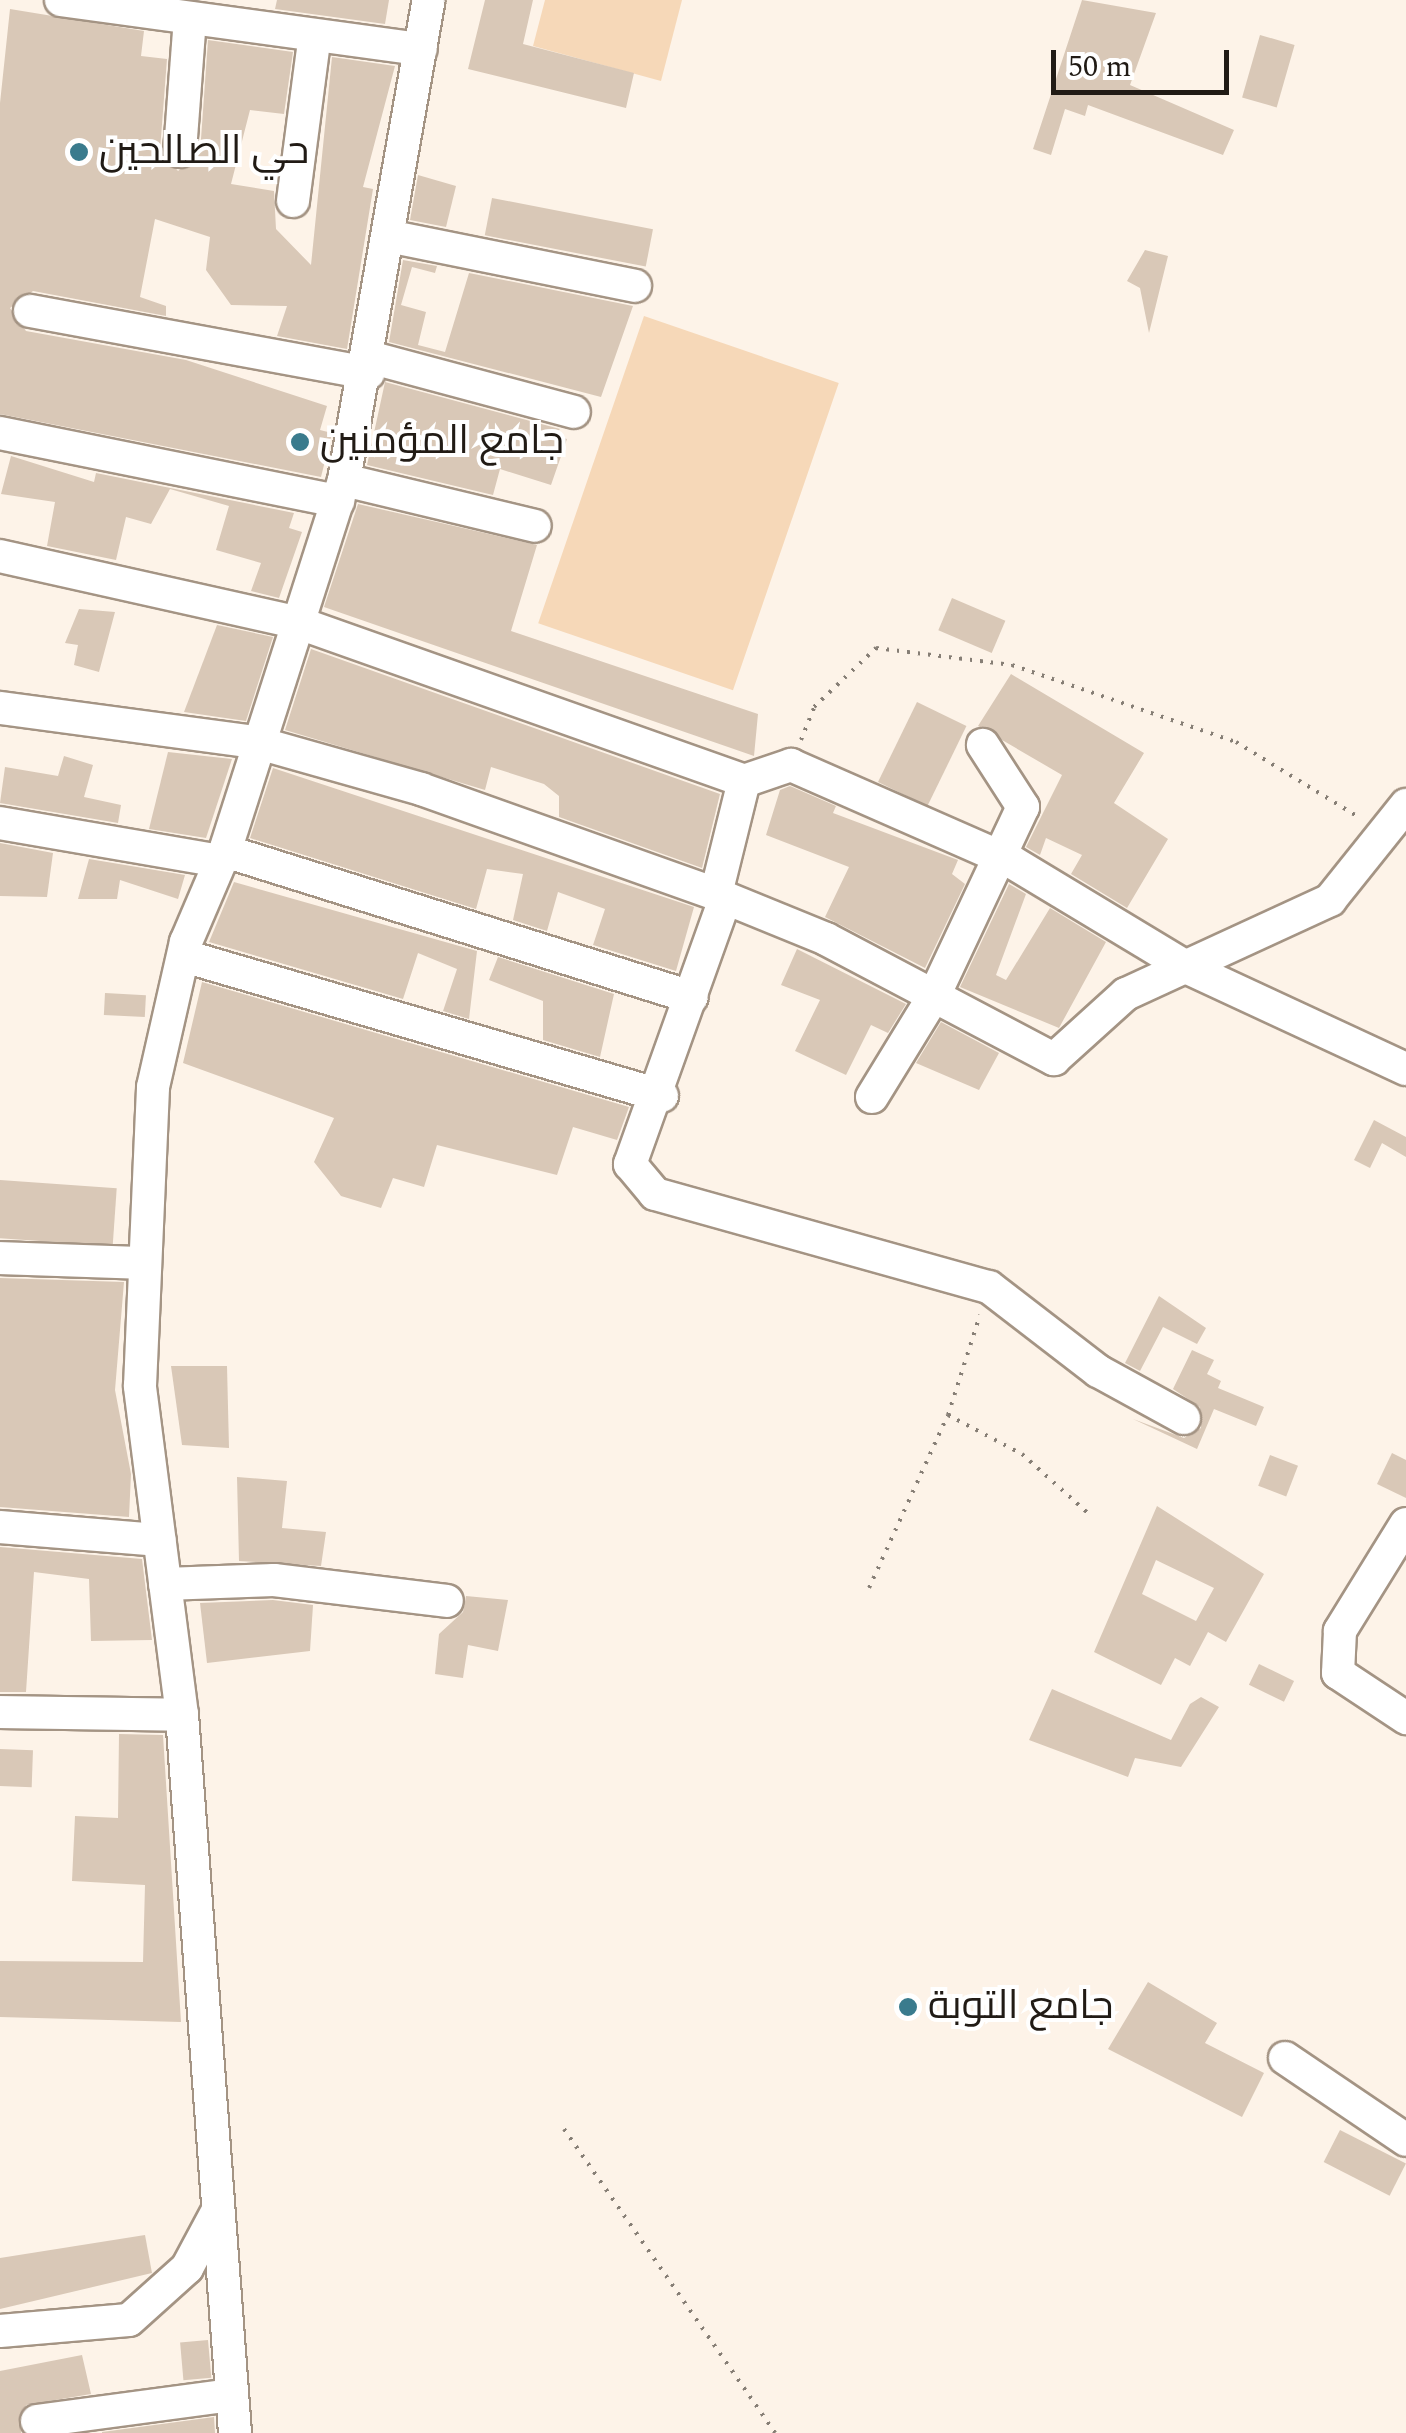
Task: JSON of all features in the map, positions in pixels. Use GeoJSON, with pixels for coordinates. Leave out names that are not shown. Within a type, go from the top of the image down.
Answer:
{"type":"FeatureCollection","features":[{"type":"Feature","properties":{"kind":"street"},"geometry":{"type":"LineString","coordinates":[[61,0],[211,14],[315,35],[421,48]]}},
{"type":"Feature","properties":{"kind":"street"},"geometry":{"type":"LineString","coordinates":[[235,2433],[182,1715],[140,1386],[153,1087],[184,956],[222,856],[255,742],[341,490],[368,365],[429,0]]}},
{"type":"Feature","properties":{"kind":"street"},"geometry":{"type":"LineString","coordinates":[[180,151],[211,14]]}},
{"type":"Feature","properties":{"kind":"street"},"geometry":{"type":"LineString","coordinates":[[294,201],[315,35]]}},
{"type":"Feature","properties":{"kind":"street"},"geometry":{"type":"LineString","coordinates":[[388,236],[635,286]]}},
{"type":"Feature","properties":{"kind":"street"},"geometry":{"type":"LineString","coordinates":[[30,312],[368,365],[574,412]]}},
{"type":"Feature","properties":{"kind":"street"},"geometry":{"type":"LineString","coordinates":[[0,433],[535,526]]}},
{"type":"Feature","properties":{"kind":"street"},"geometry":{"type":"LineString","coordinates":[[0,556],[296,622],[744,781],[791,765],[1002,858],[1188,968],[1401,1057]]}},
{"type":"Feature","properties":{"kind":"street"},"geometry":{"type":"LineString","coordinates":[[0,708],[255,742],[420,789],[721,897],[934,996],[1054,1059],[1126,994],[1330,900],[1406,805]]}},
{"type":"Feature","properties":{"kind":"street"},"geometry":{"type":"LineString","coordinates":[[872,1097],[934,996],[1023,807],[983,745]]}},
{"type":"Feature","properties":{"kind":"street"},"geometry":{"type":"LineString","coordinates":[[744,781],[721,897],[692,997],[662,1096],[630,1164],[654,1194],[989,1287],[1098,1371],[1184,1418]]}},
{"type":"Feature","properties":{"kind":"street"},"geometry":{"type":"LineString","coordinates":[[0,823],[222,856],[692,997]]}},
{"type":"Feature","properties":{"kind":"street"},"geometry":{"type":"LineString","coordinates":[[184,956],[662,1096]]}},
{"type":"Feature","properties":{"kind":"street"},"geometry":{"type":"LineString","coordinates":[[0,1258],[145,1262]]}},
{"type":"Feature","properties":{"kind":"street"},"geometry":{"type":"LineString","coordinates":[[1406,1524],[1340,1631],[1338,1673],[1406,1718]]}},
{"type":"Feature","properties":{"kind":"street"},"geometry":{"type":"LineString","coordinates":[[0,1527],[159,1540]]}},
{"type":"Feature","properties":{"kind":"street"},"geometry":{"type":"LineString","coordinates":[[165,1584],[274,1580],[447,1601]]}},
{"type":"Feature","properties":{"kind":"street"},"geometry":{"type":"LineString","coordinates":[[0,1712],[182,1715]]}},
{"type":"Feature","properties":{"kind":"street"},"geometry":{"type":"LineString","coordinates":[[1285,2058],[1406,2140]]}},
{"type":"Feature","properties":{"kind":"street"},"geometry":{"type":"LineString","coordinates":[[0,2332],[129,2320],[187,2268],[217,2210]]}},
{"type":"Feature","properties":{"kind":"street"},"geometry":{"type":"LineString","coordinates":[[37,2421],[230,2394]]}},
{"type":"Feature","properties":{"kind":"path"},"geometry":{"type":"LineString","coordinates":[[791,765],[814,706],[876,648],[1012,665],[1236,742],[1384,832]]}},
{"type":"Feature","properties":{"kind":"path"},"geometry":{"type":"LineString","coordinates":[[869,1588],[948,1414],[989,1287]]}},
{"type":"Feature","properties":{"kind":"path"},"geometry":{"type":"LineString","coordinates":[[948,1414],[1022,1454],[1090,1514]]}},
{"type":"Feature","properties":{"kind":"path"},"geometry":{"type":"LineString","coordinates":[[564,2129],[775,2433]]}},
{"type":"Feature","properties":{"kind":"shaded area"},"geometry":{"type":"Polygon","coordinates":[[[545,0],[682,0],[661,81],[533,46],[545,0]]]}},
{"type":"Feature","properties":{"kind":"shaded area"},"geometry":{"type":"Polygon","coordinates":[[[644,316],[839,383],[733,690],[538,623],[644,316]]]}},
{"type":"Feature","properties":{"kind":"building"},"geometry":{"type":"Polygon","coordinates":[[[277,0],[389,0],[385,24],[275,9],[277,0]]]}},
{"type":"Feature","properties":{"kind":"building"},"geometry":{"type":"Polygon","coordinates":[[[485,0],[533,0],[523,44],[634,73],[626,108],[468,69],[485,0]]]}},
{"type":"Feature","properties":{"kind":"building"},"geometry":{"type":"Polygon","coordinates":[[[1082,0],[1156,13],[1130,85],[1234,130],[1223,155],[1088,105],[1085,116],[1065,109],[1051,155],[1033,149],[1082,0]]]}},
{"type":"Feature","properties":{"kind":"building"},"geometry":{"type":"Polygon","coordinates":[[[10,9],[144,31],[141,56],[167,59],[160,150],[178,171],[200,153],[208,40],[293,52],[284,114],[250,110],[231,184],[274,191],[276,229],[311,265],[332,57],[395,66],[363,187],[373,189],[347,349],[277,336],[287,306],[231,305],[206,270],[210,237],[155,219],[140,297],[166,306],[166,316],[33,291],[10,308],[26,331],[186,360],[327,406],[320,430],[332,433],[321,477],[0,414],[0,103],[10,9]]]}},
{"type":"Feature","properties":{"kind":"building"},"geometry":{"type":"Polygon","coordinates":[[[1260,35],[1295,45],[1277,107],[1242,97],[1260,35]]]}},
{"type":"Feature","properties":{"kind":"building"},"geometry":{"type":"Polygon","coordinates":[[[418,175],[456,186],[446,227],[410,220],[418,175]]]}},
{"type":"Feature","properties":{"kind":"building"},"geometry":{"type":"Polygon","coordinates":[[[492,198],[653,229],[646,267],[485,235],[492,198]]]}},
{"type":"Feature","properties":{"kind":"building"},"geometry":{"type":"Polygon","coordinates":[[[1145,250],[1168,256],[1149,333],[1140,288],[1127,281],[1145,250]]]}},
{"type":"Feature","properties":{"kind":"building"},"geometry":{"type":"Polygon","coordinates":[[[403,260],[437,266],[435,273],[412,267],[401,305],[426,312],[418,345],[445,352],[469,273],[633,306],[601,397],[389,342],[403,260]]]}},
{"type":"Feature","properties":{"kind":"building"},"geometry":{"type":"Polygon","coordinates":[[[385,382],[560,429],[554,435],[567,439],[551,485],[500,469],[493,495],[367,465],[385,382]]]}},
{"type":"Feature","properties":{"kind":"building"},"geometry":{"type":"Polygon","coordinates":[[[11,456],[94,482],[96,473],[294,513],[289,528],[302,532],[279,598],[251,591],[261,563],[216,550],[229,506],[170,489],[151,524],[126,517],[116,560],[47,546],[55,502],[1,494],[11,456]]]}},
{"type":"Feature","properties":{"kind":"building"},"geometry":{"type":"Polygon","coordinates":[[[358,504],[537,545],[511,631],[758,714],[754,756],[324,607],[358,504]]]}},
{"type":"Feature","properties":{"kind":"building"},"geometry":{"type":"Polygon","coordinates":[[[952,598],[1005,621],[992,653],[938,630],[952,598]]]}},
{"type":"Feature","properties":{"kind":"building"},"geometry":{"type":"Polygon","coordinates":[[[79,609],[115,612],[99,672],[74,665],[78,645],[65,643],[79,609]]]}},
{"type":"Feature","properties":{"kind":"building"},"geometry":{"type":"Polygon","coordinates":[[[217,625],[273,637],[246,721],[184,712],[217,625]]]}},
{"type":"Feature","properties":{"kind":"building"},"geometry":{"type":"Polygon","coordinates":[[[311,649],[720,794],[702,868],[559,817],[559,796],[544,784],[491,767],[485,790],[285,730],[311,649]]]}},
{"type":"Feature","properties":{"kind":"building"},"geometry":{"type":"Polygon","coordinates":[[[1011,674],[1144,753],[1114,803],[1168,839],[1127,908],[1071,874],[1082,855],[1046,838],[1040,855],[1026,847],[1062,775],[978,726],[1011,674]]]}},
{"type":"Feature","properties":{"kind":"building"},"geometry":{"type":"Polygon","coordinates":[[[917,702],[966,726],[927,806],[878,782],[917,702]]]}},
{"type":"Feature","properties":{"kind":"building"},"geometry":{"type":"Polygon","coordinates":[[[168,752],[232,759],[206,838],[149,829],[168,752]]]}},
{"type":"Feature","properties":{"kind":"building"},"geometry":{"type":"Polygon","coordinates":[[[64,756],[93,765],[84,797],[121,805],[118,823],[0,803],[5,767],[58,776],[64,756]]]}},
{"type":"Feature","properties":{"kind":"building"},"geometry":{"type":"Polygon","coordinates":[[[273,768],[694,907],[676,971],[593,945],[605,909],[558,892],[547,931],[513,920],[523,874],[487,869],[476,909],[250,838],[273,768]]]}},
{"type":"Feature","properties":{"kind":"building"},"geometry":{"type":"Polygon","coordinates":[[[790,786],[836,806],[833,813],[958,860],[952,874],[965,884],[925,968],[825,917],[849,867],[766,835],[780,790],[790,786]]]}},
{"type":"Feature","properties":{"kind":"building"},"geometry":{"type":"Polygon","coordinates":[[[0,843],[53,853],[47,897],[0,896],[0,843]]]}},
{"type":"Feature","properties":{"kind":"building"},"geometry":{"type":"Polygon","coordinates":[[[89,859],[185,875],[178,899],[120,880],[117,899],[78,899],[89,859]]]}},
{"type":"Feature","properties":{"kind":"building"},"geometry":{"type":"Polygon","coordinates":[[[234,882],[477,951],[469,1019],[443,1011],[457,969],[418,953],[403,999],[209,942],[234,882]]]}},
{"type":"Feature","properties":{"kind":"building"},"geometry":{"type":"Polygon","coordinates":[[[1009,884],[1026,894],[996,975],[1006,980],[1050,908],[1106,942],[1059,1028],[960,987],[1009,884]]]}},
{"type":"Feature","properties":{"kind":"building"},"geometry":{"type":"Polygon","coordinates":[[[797,949],[906,1004],[888,1033],[871,1025],[846,1075],[795,1051],[820,1000],[781,985],[797,949]]]}},
{"type":"Feature","properties":{"kind":"building"},"geometry":{"type":"Polygon","coordinates":[[[498,957],[614,994],[600,1057],[543,1040],[543,1001],[489,980],[498,957]]]}},
{"type":"Feature","properties":{"kind":"building"},"geometry":{"type":"Polygon","coordinates":[[[202,982],[629,1107],[617,1140],[573,1127],[557,1175],[437,1145],[424,1187],[393,1178],[381,1208],[341,1196],[314,1162],[334,1118],[183,1063],[202,982]]]}},
{"type":"Feature","properties":{"kind":"building"},"geometry":{"type":"Polygon","coordinates":[[[105,993],[146,995],[145,1017],[104,1015],[105,993]]]}},
{"type":"Feature","properties":{"kind":"building"},"geometry":{"type":"Polygon","coordinates":[[[941,1022],[999,1053],[979,1090],[916,1063],[941,1022]]]}},
{"type":"Feature","properties":{"kind":"building"},"geometry":{"type":"Polygon","coordinates":[[[1374,1120],[1406,1137],[1406,1157],[1382,1143],[1370,1168],[1354,1160],[1374,1120]]]}},
{"type":"Feature","properties":{"kind":"building"},"geometry":{"type":"Polygon","coordinates":[[[0,1180],[117,1188],[113,1246],[0,1238],[0,1180]]]}},
{"type":"Feature","properties":{"kind":"building"},"geometry":{"type":"Polygon","coordinates":[[[0,1278],[124,1282],[115,1390],[131,1474],[129,1517],[0,1507],[0,1278]]]}},
{"type":"Feature","properties":{"kind":"building"},"geometry":{"type":"Polygon","coordinates":[[[1159,1296],[1206,1328],[1197,1344],[1163,1327],[1140,1371],[1125,1363],[1159,1296]]]}},
{"type":"Feature","properties":{"kind":"building"},"geometry":{"type":"Polygon","coordinates":[[[1192,1350],[1214,1360],[1207,1374],[1221,1381],[1218,1388],[1264,1407],[1256,1426],[1214,1409],[1197,1449],[1133,1419],[1184,1438],[1201,1428],[1200,1407],[1173,1389],[1192,1350]]]}},
{"type":"Feature","properties":{"kind":"building"},"geometry":{"type":"Polygon","coordinates":[[[171,1366],[227,1366],[229,1448],[182,1445],[171,1366]]]}},
{"type":"Feature","properties":{"kind":"building"},"geometry":{"type":"Polygon","coordinates":[[[1392,1453],[1406,1460],[1406,1498],[1377,1484],[1392,1453]]]}},
{"type":"Feature","properties":{"kind":"building"},"geometry":{"type":"Polygon","coordinates":[[[1270,1455],[1298,1466],[1286,1497],[1258,1486],[1270,1455]]]}},
{"type":"Feature","properties":{"kind":"building"},"geometry":{"type":"Polygon","coordinates":[[[237,1477],[287,1481],[282,1528],[326,1532],[321,1566],[239,1561],[237,1477]]]}},
{"type":"Feature","properties":{"kind":"building"},"geometry":{"type":"Polygon","coordinates":[[[1157,1506],[1264,1574],[1226,1642],[1208,1632],[1190,1666],[1175,1658],[1161,1685],[1094,1652],[1157,1506]],[[1156,1560],[1142,1594],[1196,1621],[1214,1588],[1156,1560]]]}},
{"type":"Feature","properties":{"kind":"building"},"geometry":{"type":"Polygon","coordinates":[[[0,1547],[142,1559],[152,1640],[91,1641],[89,1579],[34,1572],[26,1692],[0,1692],[0,1547]]]}},
{"type":"Feature","properties":{"kind":"building"},"geometry":{"type":"Polygon","coordinates":[[[466,1596],[508,1600],[498,1651],[468,1645],[463,1678],[435,1674],[439,1634],[463,1612],[466,1596]]]}},
{"type":"Feature","properties":{"kind":"building"},"geometry":{"type":"Polygon","coordinates":[[[273,1600],[313,1605],[310,1651],[207,1663],[200,1603],[273,1600]]]}},
{"type":"Feature","properties":{"kind":"building"},"geometry":{"type":"Polygon","coordinates":[[[1259,1664],[1294,1681],[1284,1702],[1249,1685],[1259,1664]]]}},
{"type":"Feature","properties":{"kind":"building"},"geometry":{"type":"Polygon","coordinates":[[[1052,1689],[1171,1740],[1190,1704],[1201,1697],[1219,1707],[1181,1767],[1135,1758],[1128,1777],[1029,1740],[1052,1689]]]}},
{"type":"Feature","properties":{"kind":"building"},"geometry":{"type":"Polygon","coordinates":[[[119,1734],[163,1735],[181,2022],[0,2017],[0,1961],[143,1962],[145,1885],[72,1881],[75,1816],[118,1818],[119,1734]]]}},
{"type":"Feature","properties":{"kind":"building"},"geometry":{"type":"Polygon","coordinates":[[[0,1749],[33,1750],[32,1787],[0,1786],[0,1749]]]}},
{"type":"Feature","properties":{"kind":"building"},"geometry":{"type":"Polygon","coordinates":[[[1148,1982],[1217,2023],[1205,2043],[1264,2073],[1242,2117],[1108,2049],[1148,1982]]]}},
{"type":"Feature","properties":{"kind":"building"},"geometry":{"type":"Polygon","coordinates":[[[1340,2130],[1406,2164],[1390,2196],[1324,2162],[1340,2130]]]}},
{"type":"Feature","properties":{"kind":"building"},"geometry":{"type":"Polygon","coordinates":[[[145,2235],[152,2273],[0,2309],[0,2258],[145,2235]]]}},
{"type":"Feature","properties":{"kind":"building"},"geometry":{"type":"Polygon","coordinates":[[[208,2340],[211,2378],[183,2380],[180,2342],[208,2340]]]}},
{"type":"Feature","properties":{"kind":"building"},"geometry":{"type":"Polygon","coordinates":[[[82,2355],[91,2394],[26,2405],[21,2433],[0,2433],[0,2371],[82,2355]]]}},
{"type":"Feature","properties":{"kind":"building"},"geometry":{"type":"Polygon","coordinates":[[[214,2417],[215,2433],[102,2433],[102,2432],[214,2417]]]}},
{"type":"Feature","properties":{"kind":"place","name":"حي الصالحين"},"geometry":{"type":"Point","coordinates":[79,152]}},
{"type":"Feature","properties":{"kind":"place","name":"جامع المؤمنين"},"geometry":{"type":"Point","coordinates":[300,442]}},
{"type":"Feature","properties":{"kind":"place","name":"جامع التوبة"},"geometry":{"type":"Point","coordinates":[908,2007]}}]}
